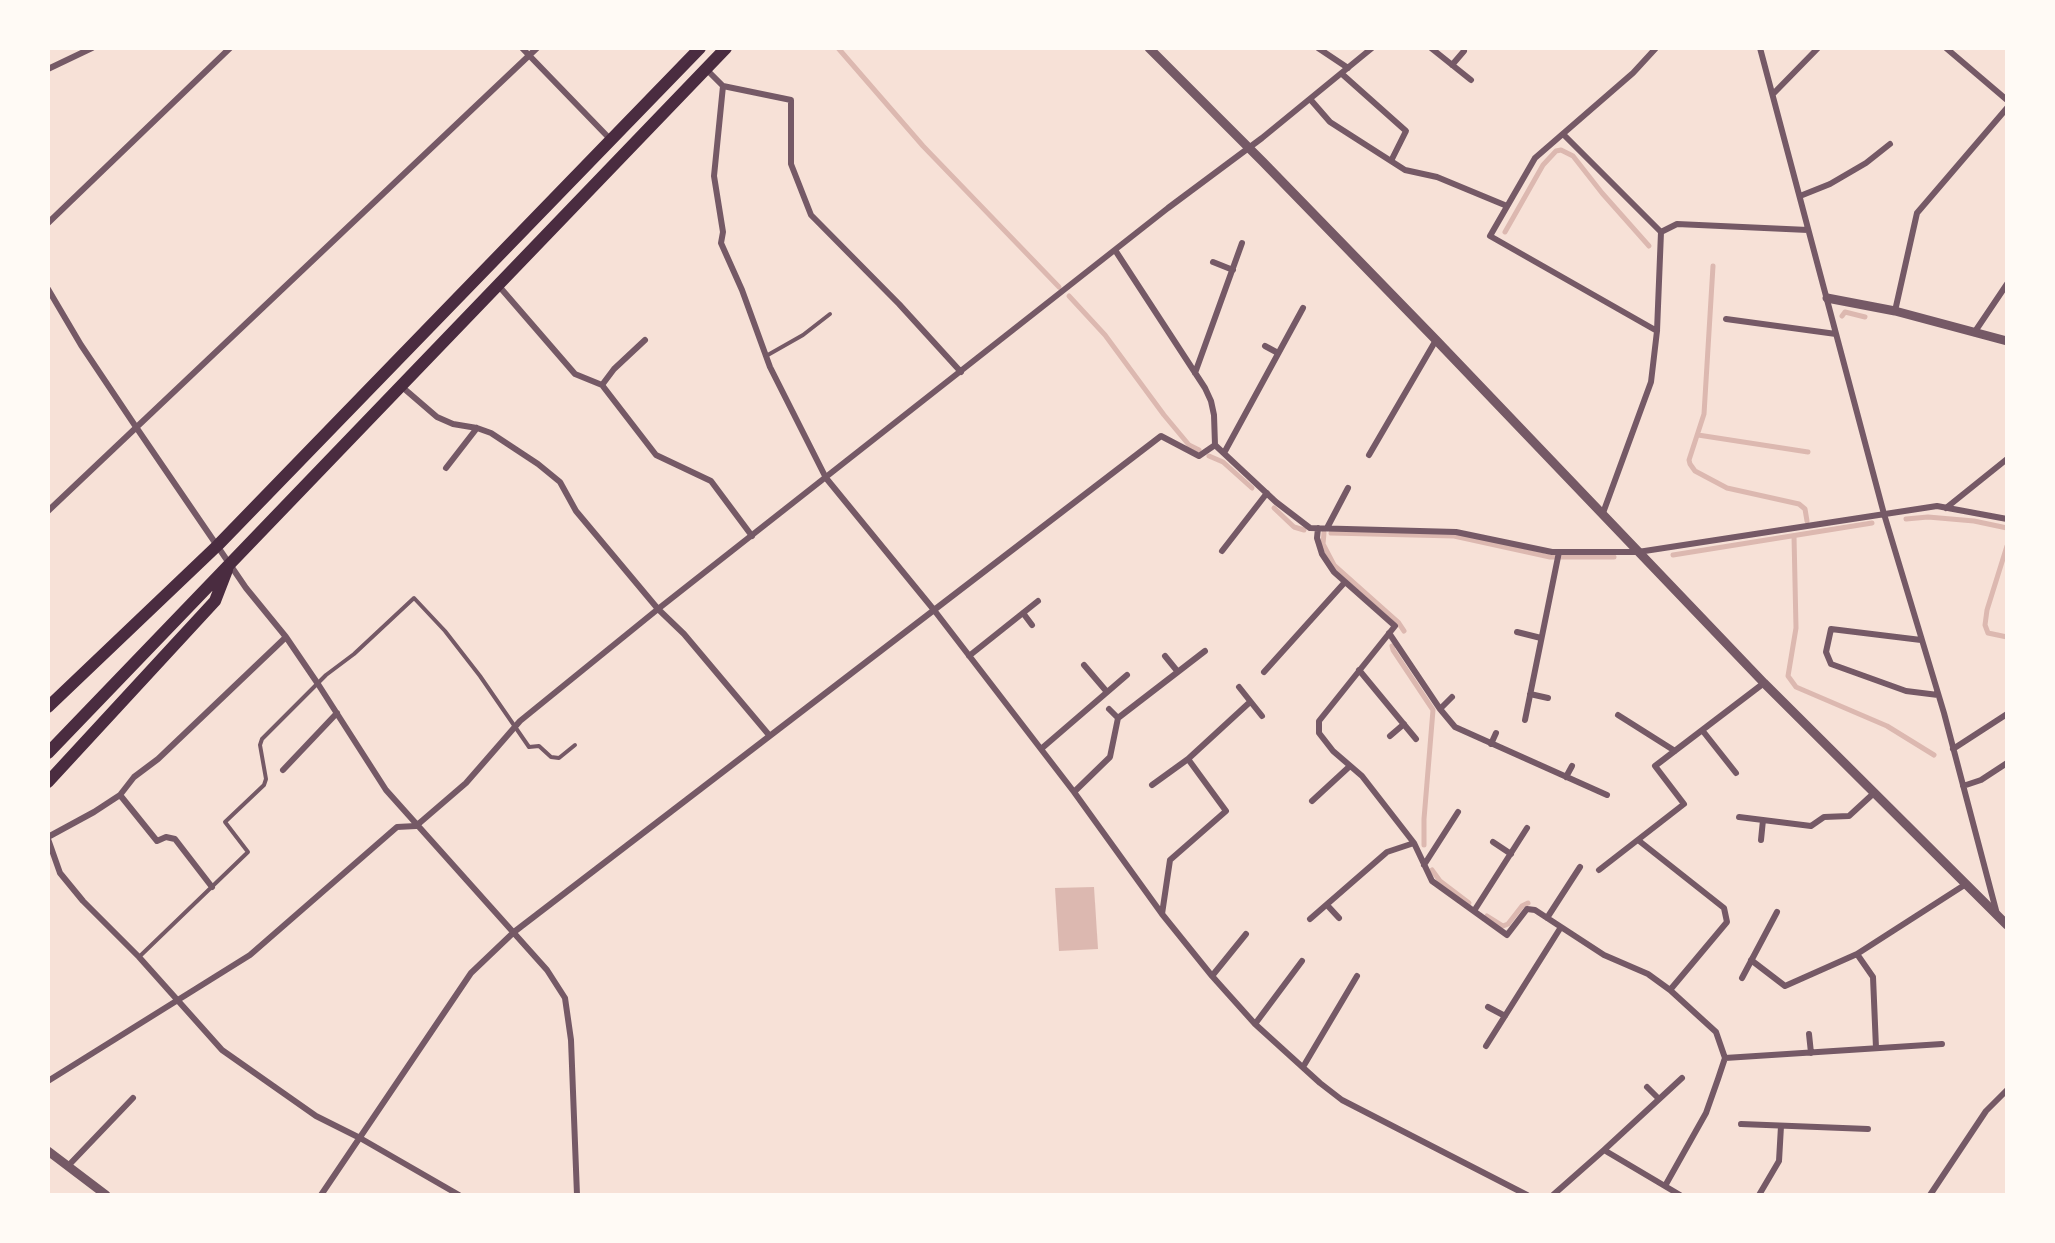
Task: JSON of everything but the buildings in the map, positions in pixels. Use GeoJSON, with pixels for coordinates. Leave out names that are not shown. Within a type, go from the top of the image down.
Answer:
{"type":"FeatureCollection","features":[{"type":"Feature","properties":{"kind":"highway"},"geometry":{"type":"LineString","coordinates":[[48,707],[218,545],[700,48]]}},
{"type":"Feature","properties":{"kind":"highway"},"geometry":{"type":"LineString","coordinates":[[48,753],[726,48]]}},
{"type":"Feature","properties":{"kind":"highway"},"geometry":{"type":"LineString","coordinates":[[48,782],[215,601],[230,564]]}},
{"type":"Feature","properties":{"kind":"street"},"geometry":{"type":"LineString","coordinates":[[74,48],[80,54]]}},
{"type":"Feature","properties":{"kind":"street"},"geometry":{"type":"LineString","coordinates":[[48,69],[92,48]]}},
{"type":"Feature","properties":{"kind":"street"},"geometry":{"type":"LineString","coordinates":[[48,223],[230,48]]}},
{"type":"Feature","properties":{"kind":"street"},"geometry":{"type":"LineString","coordinates":[[522,48],[611,140]]}},
{"type":"Feature","properties":{"kind":"street"},"geometry":{"type":"LineString","coordinates":[[48,511],[537,48]]}},
{"type":"Feature","properties":{"kind":"street"},"geometry":{"type":"LineString","coordinates":[[1149,48],[1249,147],[1436,340],[1764,683],[2007,925]]}},
{"type":"Feature","properties":{"kind":"street"},"geometry":{"type":"LineString","coordinates":[[1318,48],[1348,69]]}},
{"type":"Feature","properties":{"kind":"street"},"geometry":{"type":"LineString","coordinates":[[48,1081],[250,955],[397,827],[416,826],[466,783],[514,726],[658,609],[1114,250],[1342,74],[1372,48]]}},
{"type":"Feature","properties":{"kind":"street"},"geometry":{"type":"LineString","coordinates":[[1431,48],[1471,81]]}},
{"type":"Feature","properties":{"kind":"street"},"geometry":{"type":"LineString","coordinates":[[1761,48],[1884,514],[1938,694],[1998,916],[2007,933]]}},
{"type":"Feature","properties":{"kind":"street"},"geometry":{"type":"LineString","coordinates":[[1773,94],[1818,48]]}},
{"type":"Feature","properties":{"kind":"street"},"geometry":{"type":"LineString","coordinates":[[1946,48],[2007,100]]}},
{"type":"Feature","properties":{"kind":"street"},"geometry":{"type":"LineString","coordinates":[[1652,49],[1633,74],[1535,158],[1490,236],[1657,331]]}},
{"type":"Feature","properties":{"kind":"street"},"geometry":{"type":"LineString","coordinates":[[1452,65],[1464,51]]}},
{"type":"Feature","properties":{"kind":"street"},"geometry":{"type":"LineString","coordinates":[[706,69],[723,86],[791,100],[791,164],[811,215],[899,304],[961,372]]}},
{"type":"Feature","properties":{"kind":"street"},"geometry":{"type":"LineString","coordinates":[[1342,74],[1406,131],[1390,161]]}},
{"type":"Feature","properties":{"kind":"street"},"geometry":{"type":"LineString","coordinates":[[723,86],[714,176],[723,232],[721,243],[742,290],[766,357],[826,478],[934,610],[1074,792],[1162,914],[1212,976],[1255,1024],[1342,1100],[1527,1195]]}},
{"type":"Feature","properties":{"kind":"street"},"geometry":{"type":"LineString","coordinates":[[1310,99],[1330,122],[1405,170],[1437,177],[1508,206]]}},
{"type":"Feature","properties":{"kind":"street"},"geometry":{"type":"LineString","coordinates":[[1895,311],[1917,213],[2007,108]]}},
{"type":"Feature","properties":{"kind":"street"},"geometry":{"type":"LineString","coordinates":[[1564,135],[1661,232],[1657,331],[1651,382],[1603,513]]}},
{"type":"Feature","properties":{"kind":"street"},"geometry":{"type":"LineString","coordinates":[[1800,196],[1830,184],[1866,163],[1890,144]]}},
{"type":"Feature","properties":{"kind":"street"},"geometry":{"type":"LineString","coordinates":[[1661,232],[1677,224],[1808,230]]}},
{"type":"Feature","properties":{"kind":"street"},"geometry":{"type":"LineString","coordinates":[[1195,374],[1242,243]]}},
{"type":"Feature","properties":{"kind":"street"},"geometry":{"type":"LineString","coordinates":[[1114,250],[1211,401],[1215,445],[1266,493],[1310,528],[1456,532],[1559,552],[1638,552],[1937,506],[2007,519]]}},
{"type":"Feature","properties":{"kind":"street"},"geometry":{"type":"LineString","coordinates":[[1213,262],[1233,270]]}},
{"type":"Feature","properties":{"kind":"street"},"geometry":{"type":"LineString","coordinates":[[1974,333],[2007,284]]}},
{"type":"Feature","properties":{"kind":"street"},"geometry":{"type":"LineString","coordinates":[[498,285],[575,374],[602,385],[656,456],[711,481],[752,536]]}},
{"type":"Feature","properties":{"kind":"street"},"geometry":{"type":"LineString","coordinates":[[48,289],[81,345],[136,427],[246,588],[286,637],[386,790],[547,970],[565,998],[571,1040],[577,1195]]}},
{"type":"Feature","properties":{"kind":"street"},"geometry":{"type":"LineString","coordinates":[[1827,298],[1895,311],[2007,341]]}},
{"type":"Feature","properties":{"kind":"street"},"geometry":{"type":"LineString","coordinates":[[1224,453],[1303,308]]}},
{"type":"Feature","properties":{"kind":"street"},"geometry":{"type":"LineString","coordinates":[[1726,319],[1836,334]]}},
{"type":"Feature","properties":{"kind":"street"},"geometry":{"type":"LineString","coordinates":[[602,385],[614,369],[645,340]]}},
{"type":"Feature","properties":{"kind":"street"},"geometry":{"type":"LineString","coordinates":[[1369,455],[1436,340]]}},
{"type":"Feature","properties":{"kind":"street"},"geometry":{"type":"LineString","coordinates":[[1265,346],[1278,352]]}},
{"type":"Feature","properties":{"kind":"street"},"geometry":{"type":"LineString","coordinates":[[401,386],[436,417],[453,424],[477,428],[500,439],[538,464],[560,482],[576,511],[658,609],[684,634],[769,735]]}},
{"type":"Feature","properties":{"kind":"street"},"geometry":{"type":"LineString","coordinates":[[446,468],[477,428]]}},
{"type":"Feature","properties":{"kind":"street"},"geometry":{"type":"LineString","coordinates":[[321,1195],[471,973],[514,932],[1161,436],[1199,456],[1215,445]]}},
{"type":"Feature","properties":{"kind":"street"},"geometry":{"type":"LineString","coordinates":[[1946,508],[2007,459]]}},
{"type":"Feature","properties":{"kind":"street"},"geometry":{"type":"LineString","coordinates":[[1327,528],[1348,488]]}},
{"type":"Feature","properties":{"kind":"street"},"geometry":{"type":"LineString","coordinates":[[1222,551],[1266,493]]}},
{"type":"Feature","properties":{"kind":"street"},"geometry":{"type":"LineString","coordinates":[[1318,528],[1317,538],[1322,554],[1334,572],[1395,626],[1318,721],[1319,733],[1333,751],[1362,776],[1414,843],[1432,881],[1508,935],[1527,909],[1535,910],[1604,955],[1648,974],[1670,990],[1716,1032],[1725,1058],[1706,1113],[1665,1186]]}},
{"type":"Feature","properties":{"kind":"street"},"geometry":{"type":"LineString","coordinates":[[1525,720],[1559,552]]}},
{"type":"Feature","properties":{"kind":"street"},"geometry":{"type":"LineString","coordinates":[[1264,672],[1345,582]]}},
{"type":"Feature","properties":{"kind":"street"},"geometry":{"type":"LineString","coordinates":[[969,656],[1038,601]]}},
{"type":"Feature","properties":{"kind":"street"},"geometry":{"type":"LineString","coordinates":[[1023,613],[1032,625]]}},
{"type":"Feature","properties":{"kind":"street"},"geometry":{"type":"LineString","coordinates":[[1921,640],[1831,629],[1826,652],[1831,664],[1906,692],[1938,694]]}},
{"type":"Feature","properties":{"kind":"street"},"geometry":{"type":"LineString","coordinates":[[1517,632],[1541,638]]}},
{"type":"Feature","properties":{"kind":"street"},"geometry":{"type":"LineString","coordinates":[[1389,633],[1440,709],[1455,727],[1606,795]]}},
{"type":"Feature","properties":{"kind":"street"},"geometry":{"type":"LineString","coordinates":[[286,637],[158,759],[134,777],[120,795],[48,838],[60,873],[83,901],[139,957],[222,1050],[316,1116],[360,1138],[459,1195]]}},
{"type":"Feature","properties":{"kind":"street"},"geometry":{"type":"LineString","coordinates":[[1074,792],[1110,757],[1118,718],[1205,651]]}},
{"type":"Feature","properties":{"kind":"street"},"geometry":{"type":"LineString","coordinates":[[1165,656],[1178,672]]}},
{"type":"Feature","properties":{"kind":"street"},"geometry":{"type":"LineString","coordinates":[[1084,665],[1107,692]]}},
{"type":"Feature","properties":{"kind":"street"},"geometry":{"type":"LineString","coordinates":[[1359,670],[1416,739]]}},
{"type":"Feature","properties":{"kind":"street"},"geometry":{"type":"LineString","coordinates":[[1041,749],[1127,675]]}},
{"type":"Feature","properties":{"kind":"street"},"geometry":{"type":"LineString","coordinates":[[1599,870],[1684,804],[1655,766],[1764,683]]}},
{"type":"Feature","properties":{"kind":"street"},"geometry":{"type":"LineString","coordinates":[[1239,687],[1262,716]]}},
{"type":"Feature","properties":{"kind":"street"},"geometry":{"type":"LineString","coordinates":[[1530,694],[1548,698]]}},
{"type":"Feature","properties":{"kind":"street"},"geometry":{"type":"LineString","coordinates":[[1440,709],[1452,697]]}},
{"type":"Feature","properties":{"kind":"street"},"geometry":{"type":"LineString","coordinates":[[1152,785],[1188,759],[1250,702]]}},
{"type":"Feature","properties":{"kind":"street"},"geometry":{"type":"LineString","coordinates":[[1109,709],[1118,718]]}},
{"type":"Feature","properties":{"kind":"street"},"geometry":{"type":"LineString","coordinates":[[283,770],[337,713]]}},
{"type":"Feature","properties":{"kind":"street"},"geometry":{"type":"LineString","coordinates":[[1953,749],[2007,714]]}},
{"type":"Feature","properties":{"kind":"street"},"geometry":{"type":"LineString","coordinates":[[1618,715],[1675,751]]}},
{"type":"Feature","properties":{"kind":"street"},"geometry":{"type":"LineString","coordinates":[[1390,736],[1404,724]]}},
{"type":"Feature","properties":{"kind":"street"},"geometry":{"type":"LineString","coordinates":[[1702,730],[1736,773]]}},
{"type":"Feature","properties":{"kind":"street"},"geometry":{"type":"LineString","coordinates":[[1491,744],[1496,733]]}},
{"type":"Feature","properties":{"kind":"street"},"geometry":{"type":"LineString","coordinates":[[1162,914],[1170,860],[1226,811],[1188,759]]}},
{"type":"Feature","properties":{"kind":"street"},"geometry":{"type":"LineString","coordinates":[[1963,786],[1980,780],[2007,763]]}},
{"type":"Feature","properties":{"kind":"street"},"geometry":{"type":"LineString","coordinates":[[1312,801],[1350,766]]}},
{"type":"Feature","properties":{"kind":"street"},"geometry":{"type":"LineString","coordinates":[[1566,777],[1572,766]]}},
{"type":"Feature","properties":{"kind":"street"},"geometry":{"type":"LineString","coordinates":[[1739,817],[1811,826],[1824,817],[1849,816],[1874,793]]}},
{"type":"Feature","properties":{"kind":"street"},"geometry":{"type":"LineString","coordinates":[[120,795],[157,841],[166,837],[175,839],[212,887]]}},
{"type":"Feature","properties":{"kind":"street"},"geometry":{"type":"LineString","coordinates":[[1424,865],[1458,812]]}},
{"type":"Feature","properties":{"kind":"street"},"geometry":{"type":"LineString","coordinates":[[1761,840],[1763,820]]}},
{"type":"Feature","properties":{"kind":"street"},"geometry":{"type":"LineString","coordinates":[[1474,911],[1527,828]]}},
{"type":"Feature","properties":{"kind":"street"},"geometry":{"type":"LineString","coordinates":[[1638,840],[1724,908],[1727,922],[1670,990]]}},
{"type":"Feature","properties":{"kind":"street"},"geometry":{"type":"LineString","coordinates":[[1494,842],[1511,854]]}},
{"type":"Feature","properties":{"kind":"street"},"geometry":{"type":"LineString","coordinates":[[1310,920],[1387,852],[1414,843]]}},
{"type":"Feature","properties":{"kind":"street"},"geometry":{"type":"LineString","coordinates":[[1547,918],[1580,867]]}},
{"type":"Feature","properties":{"kind":"street"},"geometry":{"type":"LineString","coordinates":[[1751,960],[1785,986],[1857,954],[1966,884]]}},
{"type":"Feature","properties":{"kind":"street"},"geometry":{"type":"LineString","coordinates":[[1327,905],[1339,918]]}},
{"type":"Feature","properties":{"kind":"street"},"geometry":{"type":"LineString","coordinates":[[1742,978],[1777,912]]}},
{"type":"Feature","properties":{"kind":"street"},"geometry":{"type":"LineString","coordinates":[[1486,1046],[1561,927]]}},
{"type":"Feature","properties":{"kind":"street"},"geometry":{"type":"LineString","coordinates":[[1212,976],[1246,934]]}},
{"type":"Feature","properties":{"kind":"street"},"geometry":{"type":"LineString","coordinates":[[1857,954],[1873,977],[1876,1048]]}},
{"type":"Feature","properties":{"kind":"street"},"geometry":{"type":"LineString","coordinates":[[1255,1024],[1302,961]]}},
{"type":"Feature","properties":{"kind":"street"},"geometry":{"type":"LineString","coordinates":[[1303,1067],[1357,976]]}},
{"type":"Feature","properties":{"kind":"street"},"geometry":{"type":"LineString","coordinates":[[1488,1007],[1504,1016]]}},
{"type":"Feature","properties":{"kind":"street"},"geometry":{"type":"LineString","coordinates":[[1809,1034],[1811,1053]]}},
{"type":"Feature","properties":{"kind":"street"},"geometry":{"type":"LineString","coordinates":[[1725,1058],[1942,1044]]}},
{"type":"Feature","properties":{"kind":"street"},"geometry":{"type":"LineString","coordinates":[[1552,1195],[1682,1078]]}},
{"type":"Feature","properties":{"kind":"street"},"geometry":{"type":"LineString","coordinates":[[1647,1088],[1659,1099]]}},
{"type":"Feature","properties":{"kind":"street"},"geometry":{"type":"LineString","coordinates":[[1930,1195],[1986,1111],[2007,1090]]}},
{"type":"Feature","properties":{"kind":"street"},"geometry":{"type":"LineString","coordinates":[[68,1166],[133,1098]]}},
{"type":"Feature","properties":{"kind":"street"},"geometry":{"type":"LineString","coordinates":[[1741,1124],[1868,1129]]}},
{"type":"Feature","properties":{"kind":"street"},"geometry":{"type":"LineString","coordinates":[[1760,1195],[1779,1161],[1781,1126]]}},
{"type":"Feature","properties":{"kind":"street"},"geometry":{"type":"LineString","coordinates":[[1604,1150],[1680,1195]]}},
{"type":"Feature","properties":{"kind":"street"},"geometry":{"type":"LineString","coordinates":[[48,1151],[106,1195]]}},
{"type":"Feature","properties":{"kind":"lane"},"geometry":{"type":"LineString","coordinates":[[766,357],[803,335],[830,314]]}},
{"type":"Feature","properties":{"kind":"lane"},"geometry":{"type":"LineString","coordinates":[[139,957],[248,852],[225,822],[264,785],[266,779],[260,745],[262,740],[318,684],[414,598],[446,631],[530,747],[538,746],[551,757],[559,758],[575,745]]}},
{"type":"Feature","properties":{"kind":"shaded area"},"geometry":{"type":"Polygon","coordinates":[[[1094,887],[1098,949],[1059,951],[1055,888],[1094,887]]]}},
{"type":"Feature","properties":{"kind":"waterway"},"geometry":{"type":"LineString","coordinates":[[838,48],[923,146],[1059,287]]}},
{"type":"Feature","properties":{"kind":"waterway"},"geometry":{"type":"LineString","coordinates":[[1505,232],[1543,165],[1556,151],[1561,150],[1573,156],[1649,246]]}},
{"type":"Feature","properties":{"kind":"waterway"},"geometry":{"type":"LineString","coordinates":[[1713,266],[1704,414],[1689,460],[1690,464],[1695,471],[1727,488],[1799,504],[1805,509],[1807,521]]}},
{"type":"Feature","properties":{"kind":"waterway"},"geometry":{"type":"LineString","coordinates":[[1069,296],[1105,335],[1189,445],[1199,450]]}},
{"type":"Feature","properties":{"kind":"waterway"},"geometry":{"type":"LineString","coordinates":[[1842,316],[1845,312],[1865,317]]}},
{"type":"Feature","properties":{"kind":"waterway"},"geometry":{"type":"LineString","coordinates":[[1698,435],[1808,452]]}},
{"type":"Feature","properties":{"kind":"waterway"},"geometry":{"type":"LineString","coordinates":[[1209,456],[1223,462],[1252,488]]}},
{"type":"Feature","properties":{"kind":"waterway"},"geometry":{"type":"LineString","coordinates":[[1274,508],[1294,527],[1304,530]]}},
{"type":"Feature","properties":{"kind":"waterway"},"geometry":{"type":"LineString","coordinates":[[1906,519],[1928,517],[1974,521],[2007,528]]}},
{"type":"Feature","properties":{"kind":"waterway"},"geometry":{"type":"LineString","coordinates":[[1673,555],[1872,523]]}},
{"type":"Feature","properties":{"kind":"waterway"},"geometry":{"type":"LineString","coordinates":[[1324,533],[1323,544],[1334,565],[1398,622],[1404,631]]}},
{"type":"Feature","properties":{"kind":"waterway"},"geometry":{"type":"LineString","coordinates":[[1331,533],[1454,536],[1550,557],[1614,557]]}},
{"type":"Feature","properties":{"kind":"waterway"},"geometry":{"type":"LineString","coordinates":[[1794,536],[1796,628],[1788,676],[1796,687],[1887,726],[1934,755]]}},
{"type":"Feature","properties":{"kind":"waterway"},"geometry":{"type":"LineString","coordinates":[[2007,546],[1987,610],[1985,625],[1988,633],[2007,637]]}},
{"type":"Feature","properties":{"kind":"waterway"},"geometry":{"type":"LineString","coordinates":[[1392,646],[1433,710],[1424,845]]}},
{"type":"Feature","properties":{"kind":"waterway"},"geometry":{"type":"LineString","coordinates":[[1432,870],[1440,881],[1469,903]]}},
{"type":"Feature","properties":{"kind":"waterway"},"geometry":{"type":"LineString","coordinates":[[1487,916],[1503,926],[1508,924],[1522,906],[1528,903]]}}]}
